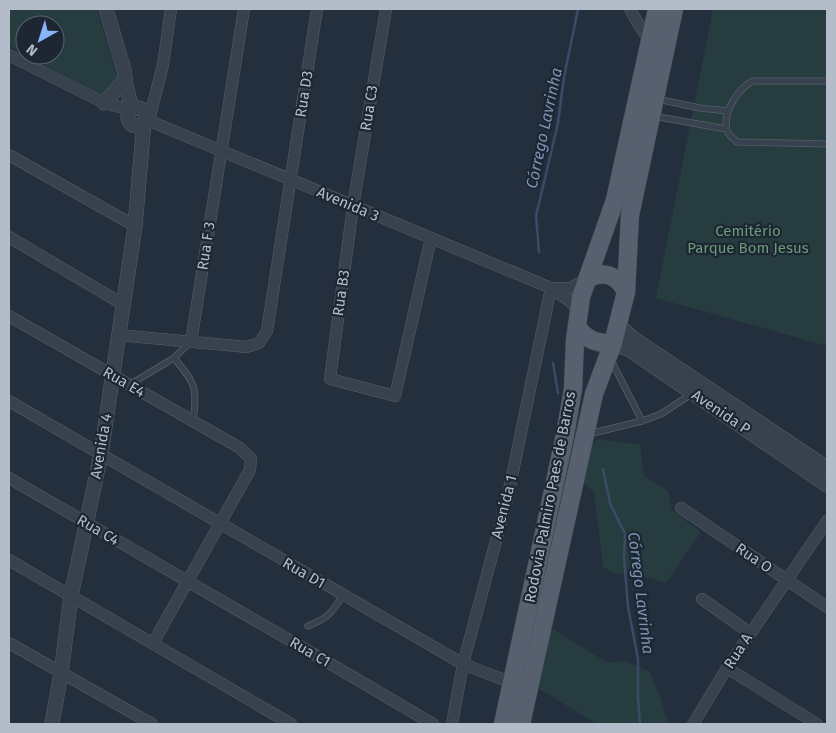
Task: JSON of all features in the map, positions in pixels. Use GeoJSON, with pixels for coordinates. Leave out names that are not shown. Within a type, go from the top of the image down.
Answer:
{"type":"FeatureCollection","features":[{"type":"Feature","properties":{"kind":"main road","name":"Rodovia Palmiro Paes de Barros"},"geometry":{"type":"LineString","coordinates":[[503,724],[565,435],[572,389],[578,319],[587,278],[615,200],[657,9]]}},
{"type":"Feature","properties":{"kind":"main road","name":"Rodovia Palmiro Paes de Barros"},"geometry":{"type":"LineString","coordinates":[[521,724],[584,435],[594,394],[611,349],[626,292],[630,215],[674,9]]}},
{"type":"Feature","properties":{"kind":"main road"},"geometry":{"type":"LineString","coordinates":[[587,278],[602,273],[610,275],[617,279],[626,292]]}},
{"type":"Feature","properties":{"kind":"main road"},"geometry":{"type":"LineString","coordinates":[[578,319],[584,335],[611,349]]}},
{"type":"Feature","properties":{"kind":"street","name":"Avenida 4"},"geometry":{"type":"LineString","coordinates":[[52,724],[71,596],[101,454],[124,305],[141,167],[138,117],[132,83],[124,75],[106,9]]}},
{"type":"Feature","properties":{"kind":"street"},"geometry":{"type":"LineString","coordinates":[[138,117],[163,65],[171,9]]}},
{"type":"Feature","properties":{"kind":"street","name":"Rua F 3"},"geometry":{"type":"LineString","coordinates":[[191,342],[244,9]]}},
{"type":"Feature","properties":{"kind":"street","name":"Rua D3"},"geometry":{"type":"LineString","coordinates":[[191,342],[247,347],[260,343],[267,331],[317,9]]}},
{"type":"Feature","properties":{"kind":"street","name":"Rua C3"},"geometry":{"type":"LineString","coordinates":[[353,206],[386,9]]}},
{"type":"Feature","properties":{"kind":"street"},"geometry":{"type":"LineString","coordinates":[[630,9],[650,41]]}},
{"type":"Feature","properties":{"kind":"street","name":"Avenida 3"},"geometry":{"type":"LineString","coordinates":[[9,55],[106,104],[222,150],[552,288]]}},
{"type":"Feature","properties":{"kind":"street"},"geometry":{"type":"LineString","coordinates":[[106,104],[124,75]]}},
{"type":"Feature","properties":{"kind":"street"},"geometry":{"type":"LineString","coordinates":[[9,155],[135,226]]}},
{"type":"Feature","properties":{"kind":"street","name":"Rua B3"},"geometry":{"type":"LineString","coordinates":[[353,206],[330,379],[395,396],[431,238]]}},
{"type":"Feature","properties":{"kind":"street"},"geometry":{"type":"LineString","coordinates":[[9,237],[124,305]]}},
{"type":"Feature","properties":{"kind":"street"},"geometry":{"type":"LineString","coordinates":[[552,288],[575,287],[587,278]]}},
{"type":"Feature","properties":{"kind":"street"},"geometry":{"type":"LineString","coordinates":[[552,288],[566,298],[578,319]]}},
{"type":"Feature","properties":{"kind":"street","name":"Avenida 1"},"geometry":{"type":"LineString","coordinates":[[452,724],[463,664],[507,500],[552,288]]}},
{"type":"Feature","properties":{"kind":"street","name":"Rua E4"},"geometry":{"type":"LineString","coordinates":[[9,316],[240,448],[251,459],[250,470],[219,523]]}},
{"type":"Feature","properties":{"kind":"street","name":"Avenida P"},"geometry":{"type":"LineString","coordinates":[[618,324],[634,339],[697,388],[827,485]]}},
{"type":"Feature","properties":{"kind":"street"},"geometry":{"type":"LineString","coordinates":[[118,335],[191,342]]}},
{"type":"Feature","properties":{"kind":"street","name":"Avenida P"},"geometry":{"type":"LineString","coordinates":[[611,349],[630,350],[697,388],[827,468]]}},
{"type":"Feature","properties":{"kind":"street","name":"Rua D1"},"geometry":{"type":"LineString","coordinates":[[9,401],[463,664],[512,683]]}},
{"type":"Feature","properties":{"kind":"street","name":"Rua C4"},"geometry":{"type":"LineString","coordinates":[[9,478],[187,581]]}},
{"type":"Feature","properties":{"kind":"street","name":"Rua O"},"geometry":{"type":"LineString","coordinates":[[681,508],[827,607]]}},
{"type":"Feature","properties":{"kind":"street","name":"Rua A"},"geometry":{"type":"LineString","coordinates":[[693,724],[750,633],[827,521]]}},
{"type":"Feature","properties":{"kind":"street"},"geometry":{"type":"LineString","coordinates":[[152,643],[219,523]]}},
{"type":"Feature","properties":{"kind":"street"},"geometry":{"type":"LineString","coordinates":[[9,560],[291,724]]}},
{"type":"Feature","properties":{"kind":"street","name":"Rua C1"},"geometry":{"type":"LineString","coordinates":[[187,581],[433,724]]}},
{"type":"Feature","properties":{"kind":"street"},"geometry":{"type":"LineString","coordinates":[[702,599],[750,633]]}},
{"type":"Feature","properties":{"kind":"street"},"geometry":{"type":"LineString","coordinates":[[9,643],[152,724]]}},
{"type":"Feature","properties":{"kind":"street"},"geometry":{"type":"LineString","coordinates":[[727,668],[817,724]]}},
{"type":"Feature","properties":{"kind":"lane"},"geometry":{"type":"LineString","coordinates":[[827,81],[753,81],[746,84],[737,94],[728,112],[726,129],[737,142],[827,144]]}},
{"type":"Feature","properties":{"kind":"lane"},"geometry":{"type":"LineString","coordinates":[[653,107],[700,108],[728,112]]}},
{"type":"Feature","properties":{"kind":"lane"},"geometry":{"type":"LineString","coordinates":[[653,107],[726,129]]}},
{"type":"Feature","properties":{"kind":"lane"},"geometry":{"type":"LineString","coordinates":[[129,385],[174,358],[191,342]]}},
{"type":"Feature","properties":{"kind":"lane"},"geometry":{"type":"LineString","coordinates":[[611,349],[642,421]]}},
{"type":"Feature","properties":{"kind":"lane"},"geometry":{"type":"LineString","coordinates":[[174,358],[188,374],[195,390],[194,421]]}},
{"type":"Feature","properties":{"kind":"lane"},"geometry":{"type":"LineString","coordinates":[[584,435],[642,421],[661,414],[697,388]]}},
{"type":"Feature","properties":{"kind":"lane"},"geometry":{"type":"LineString","coordinates":[[308,626],[324,620],[331,614],[343,595]]}},
{"type":"Feature","properties":{"kind":"green space"},"geometry":{"type":"Polygon","coordinates":[[[9,9],[97,9],[118,79],[104,97],[44,65],[65,65],[65,15],[15,15],[15,49],[9,46],[9,9]]]}},
{"type":"Feature","properties":{"kind":"green space","name":"Cemitério Parque Bom Jesus"},"geometry":{"type":"Polygon","coordinates":[[[713,9],[827,9],[827,346],[656,298],[713,9]]]}},
{"type":"Feature","properties":{"kind":"green space"},"geometry":{"type":"Polygon","coordinates":[[[599,439],[640,445],[644,476],[668,491],[672,510],[701,532],[666,583],[634,573],[616,574],[603,567],[594,492],[581,481],[587,447],[599,439]]]}},
{"type":"Feature","properties":{"kind":"green space"},"geometry":{"type":"Polygon","coordinates":[[[549,627],[608,663],[624,661],[649,671],[669,724],[597,724],[538,688],[549,627]]]}},
{"type":"Feature","properties":{"kind":"waterway","name":"Córrego Lavrinha"},"geometry":{"type":"LineString","coordinates":[[539,252],[536,216],[558,123],[564,77],[578,9]]}},
{"type":"Feature","properties":{"kind":"waterway","name":"Córrego Lavrinha"},"geometry":{"type":"LineString","coordinates":[[553,363],[558,393]]}},
{"type":"Feature","properties":{"kind":"waterway","name":"Córrego Lavrinha"},"geometry":{"type":"LineString","coordinates":[[603,469],[610,503],[625,534],[624,558],[628,607],[638,659],[640,724]]}}]}
